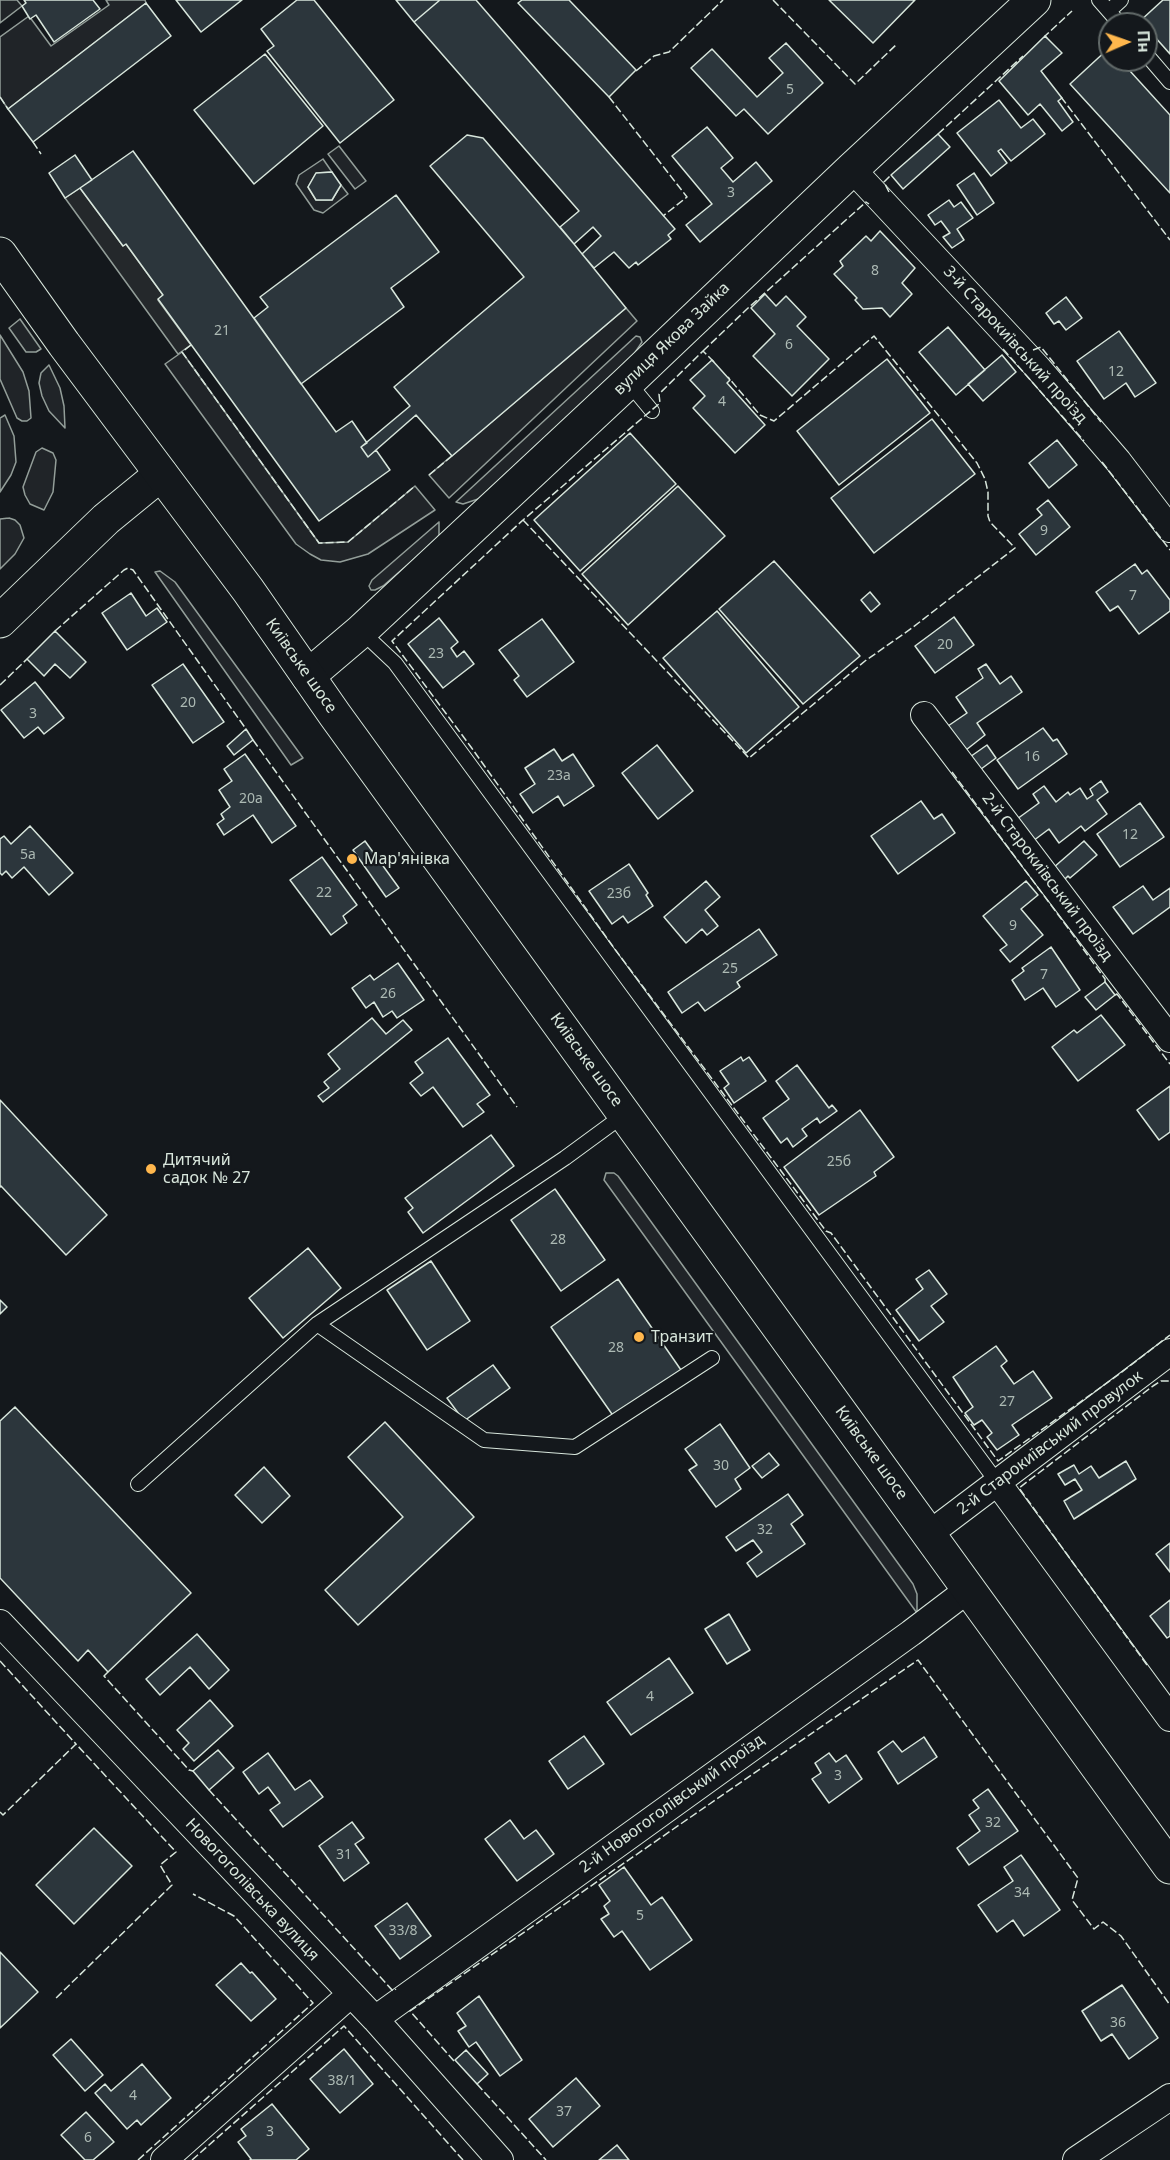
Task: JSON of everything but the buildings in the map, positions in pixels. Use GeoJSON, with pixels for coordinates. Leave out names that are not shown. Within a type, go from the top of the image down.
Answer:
{"type":"FeatureCollection","features":[{"type":"Feature","properties":{"kind":"main road","name":"вулиця Якова Зайка"},"geometry":{"type":"LineString","coordinates":[[308,676],[361,632],[1034,0]]}},
{"type":"Feature","properties":{"kind":"main road","name":"Київське шосе"},"geometry":{"type":"LineString","coordinates":[[0,254],[248,590],[1170,1867]]}},
{"type":"Feature","properties":{"kind":"main road"},"geometry":{"type":"LineString","coordinates":[[0,621],[106,519],[161,474]]}},
{"type":"Feature","properties":{"kind":"street","name":"3-й Старокиївський проїзд"},"geometry":{"type":"LineString","coordinates":[[852,169],[1038,368],[1119,461],[1170,529]]}},
{"type":"Feature","properties":{"kind":"street","name":"2-й Старокиївський проїзд"},"geometry":{"type":"LineString","coordinates":[[924,715],[1170,1039]]}},
{"type":"Feature","properties":{"kind":"street","name":"2-й Старокиївський провулок"},"geometry":{"type":"LineString","coordinates":[[929,1534],[1168,1357]]}},
{"type":"Feature","properties":{"kind":"street"},"geometry":{"type":"LineString","coordinates":[[997,1482],[1170,1718]]}},
{"type":"Feature","properties":{"kind":"street","name":"2-й Новогоголівський проїзд"},"geometry":{"type":"LineString","coordinates":[[375,2019],[969,1589]]}},
{"type":"Feature","properties":{"kind":"street","name":"Новогоголівська вулиця"},"geometry":{"type":"LineString","coordinates":[[0,1623],[375,2019],[500,2160]]}},
{"type":"Feature","properties":{"kind":"street"},"geometry":{"type":"LineString","coordinates":[[164,2160],[351,1994]]}},
{"type":"Feature","properties":{"kind":"street"},"geometry":{"type":"LineString","coordinates":[[1076,2160],[1170,2097]]}},
{"type":"Feature","properties":{"kind":"lane"},"geometry":{"type":"LineString","coordinates":[[1099,0],[1109,11],[1121,0]]}},
{"type":"Feature","properties":{"kind":"lane"},"geometry":{"type":"LineString","coordinates":[[1158,68],[1170,82]]}},
{"type":"Feature","properties":{"kind":"lane"},"geometry":{"type":"LineString","coordinates":[[628,382],[652,411]]}},
{"type":"Feature","properties":{"kind":"lane"},"geometry":{"type":"LineString","coordinates":[[361,632],[395,663],[997,1482]]}},
{"type":"Feature","properties":{"kind":"lane"},"geometry":{"type":"LineString","coordinates":[[138,1484],[316,1324],[565,1158],[625,1114]]}},
{"type":"Feature","properties":{"kind":"lane"},"geometry":{"type":"LineString","coordinates":[[316,1324],[484,1440],[575,1447],[712,1358]]}},
{"type":"Feature","properties":{"kind":"shaded area"},"geometry":{"type":"Polygon","coordinates":[[[0,0],[17,0],[22,6],[0,23],[0,0]]]}},
{"type":"Feature","properties":{"kind":"shaded area"},"geometry":{"type":"Polygon","coordinates":[[[106,0],[145,0],[146,3],[8,109],[0,97],[0,37],[29,16],[51,46],[109,5],[106,0]]]}},
{"type":"Feature","properties":{"kind":"shaded area"},"geometry":{"type":"Polygon","coordinates":[[[339,146],[366,181],[355,189],[328,154],[339,146]]]}},
{"type":"Feature","properties":{"kind":"shaded area"},"geometry":{"type":"Polygon","coordinates":[[[323,159],[332,172],[316,173],[308,187],[316,200],[332,200],[341,185],[348,194],[323,213],[314,210],[296,184],[299,175],[323,159]]]}},
{"type":"Feature","properties":{"kind":"shaded area"},"geometry":{"type":"Polygon","coordinates":[[[80,188],[123,246],[126,244],[163,295],[158,300],[191,345],[178,354],[65,198],[80,188]]]}},
{"type":"Feature","properties":{"kind":"shaded area"},"geometry":{"type":"Polygon","coordinates":[[[626,308],[637,321],[449,498],[429,475],[626,308]]]}},
{"type":"Feature","properties":{"kind":"shaded area"},"geometry":{"type":"Polygon","coordinates":[[[20,319],[41,349],[36,352],[26,352],[9,328],[20,319]]]}},
{"type":"Feature","properties":{"kind":"shaded area"},"geometry":{"type":"Polygon","coordinates":[[[0,335],[23,372],[29,391],[31,418],[27,421],[17,418],[0,379],[0,335]]]}},
{"type":"Feature","properties":{"kind":"shaded area"},"geometry":{"type":"Polygon","coordinates":[[[636,336],[640,337],[642,342],[630,360],[478,499],[463,504],[456,502],[636,336]]]}},
{"type":"Feature","properties":{"kind":"shaded area"},"geometry":{"type":"Polygon","coordinates":[[[182,352],[319,543],[348,542],[415,486],[435,510],[368,554],[340,562],[321,560],[310,554],[296,544],[165,364],[182,352]]]}},
{"type":"Feature","properties":{"kind":"shaded area"},"geometry":{"type":"Polygon","coordinates":[[[49,365],[60,388],[65,428],[49,411],[42,396],[39,383],[41,373],[49,365]]]}},
{"type":"Feature","properties":{"kind":"shaded area"},"geometry":{"type":"Polygon","coordinates":[[[5,415],[14,436],[16,462],[0,492],[0,418],[5,415]]]}},
{"type":"Feature","properties":{"kind":"shaded area"},"geometry":{"type":"Polygon","coordinates":[[[42,448],[53,453],[56,460],[53,492],[44,510],[30,504],[23,487],[36,452],[42,448]]]}},
{"type":"Feature","properties":{"kind":"shaded area"},"geometry":{"type":"Polygon","coordinates":[[[9,518],[20,525],[24,538],[15,554],[0,569],[0,519],[9,518]]]}},
{"type":"Feature","properties":{"kind":"shaded area"},"geometry":{"type":"Polygon","coordinates":[[[439,522],[439,535],[436,540],[383,586],[371,590],[369,586],[372,580],[439,522]]]}},
{"type":"Feature","properties":{"kind":"shaded area"},"geometry":{"type":"Polygon","coordinates":[[[160,571],[175,582],[303,758],[291,765],[155,572],[160,571]]]}},
{"type":"Feature","properties":{"kind":"shaded area"},"geometry":{"type":"Polygon","coordinates":[[[606,1173],[614,1173],[618,1176],[913,1584],[917,1594],[917,1613],[604,1180],[606,1173]]]}},
{"type":"Feature","properties":{"kind":"fence"},"geometry":{"type":"LineString","coordinates":[[636,71],[654,56],[669,52],[723,0]]}},
{"type":"Feature","properties":{"kind":"fence"},"geometry":{"type":"LineString","coordinates":[[773,0],[855,84],[897,44]]}},
{"type":"Feature","properties":{"kind":"fence"},"geometry":{"type":"LineString","coordinates":[[1047,38],[1045,36],[1072,11]]}},
{"type":"Feature","properties":{"kind":"fence"},"geometry":{"type":"LineString","coordinates":[[938,134],[1023,56]]}},
{"type":"Feature","properties":{"kind":"fence"},"geometry":{"type":"LineString","coordinates":[[0,97],[8,109]]}},
{"type":"Feature","properties":{"kind":"fence"},"geometry":{"type":"LineString","coordinates":[[609,97],[687,197],[663,216]]}},
{"type":"Feature","properties":{"kind":"fence"},"geometry":{"type":"LineString","coordinates":[[1061,97],[1170,240]]}},
{"type":"Feature","properties":{"kind":"fence"},"geometry":{"type":"LineString","coordinates":[[33,142],[41,154]]}},
{"type":"Feature","properties":{"kind":"fence"},"geometry":{"type":"LineString","coordinates":[[889,192],[884,182],[891,175]]}},
{"type":"Feature","properties":{"kind":"fence"},"geometry":{"type":"LineString","coordinates":[[703,351],[866,202],[869,204]]}},
{"type":"Feature","properties":{"kind":"fence"},"geometry":{"type":"LineString","coordinates":[[523,520],[749,758],[865,661],[912,628],[1015,548],[990,522],[988,492],[985,479],[977,463],[874,336],[774,421],[760,415],[728,377]]}},
{"type":"Feature","properties":{"kind":"fence"},"geometry":{"type":"LineString","coordinates":[[191,345],[182,352],[319,543],[348,542],[415,486]]}},
{"type":"Feature","properties":{"kind":"fence"},"geometry":{"type":"LineString","coordinates":[[1033,350],[1041,347],[1101,422]]}},
{"type":"Feature","properties":{"kind":"fence"},"geometry":{"type":"LineString","coordinates":[[1003,349],[1084,441]]}},
{"type":"Feature","properties":{"kind":"fence"},"geometry":{"type":"LineString","coordinates":[[714,362],[703,351],[659,394],[660,403],[523,520],[392,641],[471,747],[614,948],[826,1231],[831,1233],[998,1461],[1170,1335]]}},
{"type":"Feature","properties":{"kind":"fence"},"geometry":{"type":"LineString","coordinates":[[429,475],[452,456]]}},
{"type":"Feature","properties":{"kind":"fence"},"geometry":{"type":"LineString","coordinates":[[1102,462],[1170,550]]}},
{"type":"Feature","properties":{"kind":"fence"},"geometry":{"type":"LineString","coordinates":[[55,631],[124,570],[128,568],[133,570],[246,729]]}},
{"type":"Feature","properties":{"kind":"fence"},"geometry":{"type":"LineString","coordinates":[[0,685],[27,659]]}},
{"type":"Feature","properties":{"kind":"fence"},"geometry":{"type":"LineString","coordinates":[[253,740],[517,1107]]}},
{"type":"Feature","properties":{"kind":"fence"},"geometry":{"type":"LineString","coordinates":[[952,772],[1068,928],[1105,982]]}},
{"type":"Feature","properties":{"kind":"fence"},"geometry":{"type":"LineString","coordinates":[[1115,995],[1117,994],[1170,1064]]}},
{"type":"Feature","properties":{"kind":"fence"},"geometry":{"type":"LineString","coordinates":[[1147,1665],[1019,1488],[1153,1386],[1161,1381],[1170,1381]]}},
{"type":"Feature","properties":{"kind":"fence"},"geometry":{"type":"LineString","coordinates":[[454,2061],[410,2011],[918,1660],[1078,1878],[1072,1900],[1094,1929],[1103,1922],[1121,1936],[1170,2005]]}},
{"type":"Feature","properties":{"kind":"fence"},"geometry":{"type":"LineString","coordinates":[[0,1661],[76,1744]]}},
{"type":"Feature","properties":{"kind":"fence"},"geometry":{"type":"LineString","coordinates":[[108,1672],[104,1676],[189,1770],[193,1771]]}},
{"type":"Feature","properties":{"kind":"fence"},"geometry":{"type":"LineString","coordinates":[[0,1812],[3,1815],[76,1744],[176,1852],[160,1865],[172,1885],[54,2000]]}},
{"type":"Feature","properties":{"kind":"fence"},"geometry":{"type":"LineString","coordinates":[[209,1790],[393,1991],[396,1989]]}},
{"type":"Feature","properties":{"kind":"fence"},"geometry":{"type":"LineString","coordinates":[[138,2160],[313,2003],[234,1916],[193,1894]]}},
{"type":"Feature","properties":{"kind":"fence"},"geometry":{"type":"LineString","coordinates":[[192,2160],[344,2026],[463,2160]]}},
{"type":"Feature","properties":{"kind":"fence"},"geometry":{"type":"LineString","coordinates":[[477,2084],[546,2160]]}},
{"type":"Feature","properties":{"kind":"place","name":"Мар'янівка"},"geometry":{"type":"Point","coordinates":[352,859]}},
{"type":"Feature","properties":{"kind":"place","name":"Дитячий садок № 27"},"geometry":{"type":"Point","coordinates":[151,1169]}},
{"type":"Feature","properties":{"kind":"place","name":"Транзит"},"geometry":{"type":"Point","coordinates":[639,1337]}}]}
